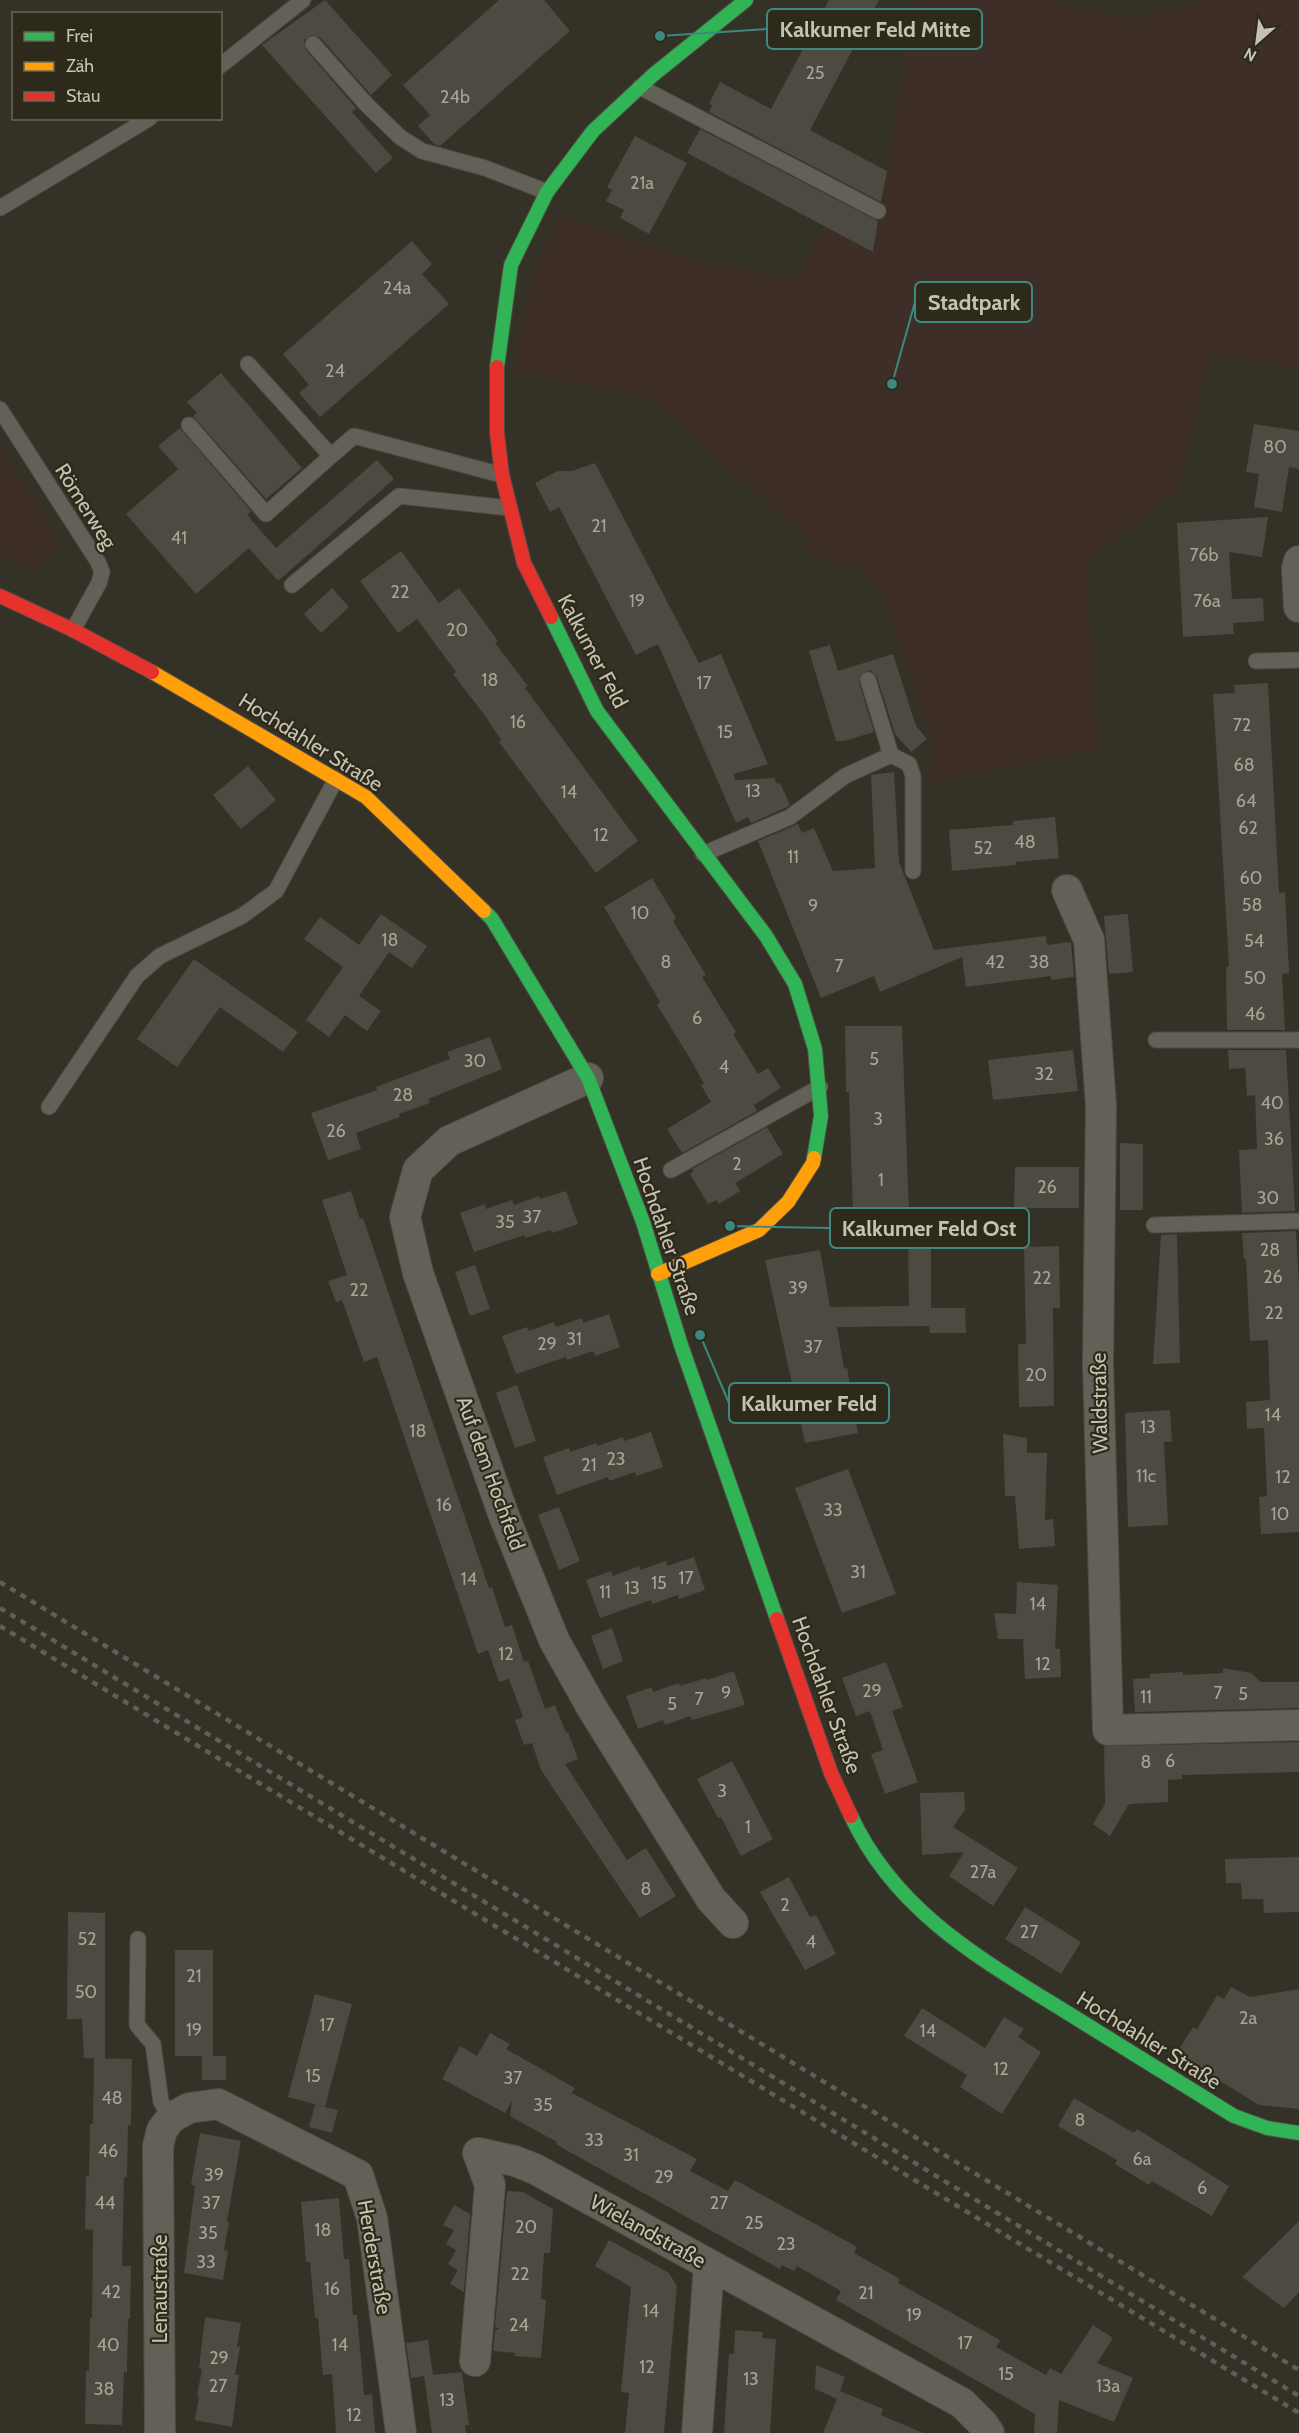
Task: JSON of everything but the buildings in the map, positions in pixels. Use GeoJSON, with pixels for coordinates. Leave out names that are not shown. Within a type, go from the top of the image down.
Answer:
{"type":"FeatureCollection","features":[{"type":"Feature","properties":{"kind":"main road","name":"Kalkumer Feld"},"geometry":{"type":"LineString","coordinates":[[658,1274],[759,1230],[788,1202],[813,1163],[821,1116],[815,1049],[795,984],[766,936],[597,711],[524,563],[502,475],[497,433],[495,378],[511,265],[547,192],[593,131],[640,87],[746,0]]}},
{"type":"Feature","properties":{"kind":"main road","name":"Hochdahler Straße"},"geometry":{"type":"LineString","coordinates":[[0,596],[74,630],[181,687],[366,797],[492,919],[588,1077],[643,1222],[658,1274],[831,1773],[856,1827],[887,1875],[924,1916],[971,1953],[1234,2116],[1268,2128],[1299,2133]]}},
{"type":"Feature","properties":{"kind":"street"},"geometry":{"type":"LineString","coordinates":[[1299,561],[1297,569],[1299,607]]}},
{"type":"Feature","properties":{"kind":"street","name":"Waldstraße"},"geometry":{"type":"LineString","coordinates":[[1067,891],[1089,940],[1101,1106],[1098,1364],[1108,1730],[1299,1725]]}},
{"type":"Feature","properties":{"kind":"street","name":"Auf dem Hochfeld"},"geometry":{"type":"LineString","coordinates":[[588,1077],[449,1141],[418,1170],[405,1217],[418,1273],[504,1516],[554,1641],[592,1708],[711,1899],[733,1923]]}},
{"type":"Feature","properties":{"kind":"street","name":"Herderstraße"},"geometry":{"type":"LineString","coordinates":[[171,2118],[189,2108],[218,2104],[358,2175],[372,2218],[401,2433]]}},
{"type":"Feature","properties":{"kind":"street","name":"Lenaustraße"},"geometry":{"type":"LineString","coordinates":[[160,2433],[158,2146],[162,2130],[171,2118]]}},
{"type":"Feature","properties":{"kind":"street","name":"Wielandstraße"},"geometry":{"type":"LineString","coordinates":[[476,2361],[489,2185],[478,2153],[515,2161],[535,2169],[962,2403],[989,2433]]}},
{"type":"Feature","properties":{"kind":"street"},"geometry":{"type":"LineString","coordinates":[[697,2433],[709,2265]]}},
{"type":"Feature","properties":{"kind":"lane"},"geometry":{"type":"LineString","coordinates":[[222,64],[303,0]]}},
{"type":"Feature","properties":{"kind":"lane"},"geometry":{"type":"LineString","coordinates":[[313,44],[366,104],[400,137],[422,151],[485,168],[547,192]]}},
{"type":"Feature","properties":{"kind":"lane"},"geometry":{"type":"LineString","coordinates":[[640,87],[878,211]]}},
{"type":"Feature","properties":{"kind":"lane"},"geometry":{"type":"LineString","coordinates":[[0,208],[147,120]]}},
{"type":"Feature","properties":{"kind":"lane"},"geometry":{"type":"LineString","coordinates":[[248,364],[332,456]]}},
{"type":"Feature","properties":{"kind":"lane","name":"Römerweg"},"geometry":{"type":"LineString","coordinates":[[0,409],[98,562],[102,572],[99,583],[74,630]]}},
{"type":"Feature","properties":{"kind":"lane"},"geometry":{"type":"LineString","coordinates":[[189,425],[266,514],[354,436],[502,475]]}},
{"type":"Feature","properties":{"kind":"lane"},"geometry":{"type":"LineString","coordinates":[[292,585],[399,496],[510,508]]}},
{"type":"Feature","properties":{"kind":"lane"},"geometry":{"type":"LineString","coordinates":[[1256,662],[1299,660]]}},
{"type":"Feature","properties":{"kind":"lane"},"geometry":{"type":"LineString","coordinates":[[868,680],[891,755],[909,764],[913,776],[913,871]]}},
{"type":"Feature","properties":{"kind":"lane"},"geometry":{"type":"LineString","coordinates":[[704,854],[790,817],[845,776],[891,755]]}},
{"type":"Feature","properties":{"kind":"lane"},"geometry":{"type":"LineString","coordinates":[[49,1107],[137,976],[160,956],[242,916],[276,891],[336,779]]}},
{"type":"Feature","properties":{"kind":"lane"},"geometry":{"type":"LineString","coordinates":[[1156,1040],[1299,1040]]}},
{"type":"Feature","properties":{"kind":"lane"},"geometry":{"type":"LineString","coordinates":[[671,1170],[820,1086]]}},
{"type":"Feature","properties":{"kind":"lane"},"geometry":{"type":"LineString","coordinates":[[1154,1225],[1299,1221]]}},
{"type":"Feature","properties":{"kind":"lane"},"geometry":{"type":"LineString","coordinates":[[138,1939],[136,2025],[153,2044],[161,2102],[171,2118]]}},
{"type":"Feature","properties":{"kind":"shaded area"},"geometry":{"type":"Polygon","coordinates":[[[915,0],[1054,0],[1066,5],[1135,18],[1204,0],[1299,0],[1299,369],[1210,355],[1179,489],[1088,561],[1092,681],[1102,749],[929,782],[934,743],[878,586],[852,564],[841,568],[805,547],[808,540],[649,397],[514,371],[520,321],[537,261],[559,214],[670,253],[794,280],[824,226],[873,252],[915,0]]]}},
{"type":"Feature","properties":{"kind":"shaded area"},"geometry":{"type":"Polygon","coordinates":[[[0,444],[60,542],[30,572],[0,557],[0,444]]]}},
{"type":"Feature","properties":{"kind":"railway"},"geometry":{"type":"LineString","coordinates":[[0,1582],[1299,2370]]}},
{"type":"Feature","properties":{"kind":"railway"},"geometry":{"type":"LineString","coordinates":[[0,1608],[1299,2396]]}},
{"type":"Feature","properties":{"kind":"railway"},"geometry":{"type":"LineString","coordinates":[[0,1626],[1299,2413]]}},
{"type":"Feature","properties":{"kind":"traffic: fast"},"geometry":{"type":"LineString","coordinates":[[497,367],[511,265],[547,192],[593,131],[653,75],[746,0]]}},
{"type":"Feature","properties":{"kind":"traffic: fast"},"geometry":{"type":"LineString","coordinates":[[551,617],[597,711],[766,936],[795,984],[815,1049],[821,1116],[814,1158]]}},
{"type":"Feature","properties":{"kind":"traffic: fast"},"geometry":{"type":"LineString","coordinates":[[484,911],[492,919],[588,1078],[643,1222],[681,1345],[777,1619]]}},
{"type":"Feature","properties":{"kind":"traffic: fast"},"geometry":{"type":"LineString","coordinates":[[851,1816],[870,1850],[892,1880],[945,1932],[975,1954],[1234,2116],[1267,2128],[1299,2133]]}},
{"type":"Feature","properties":{"kind":"traffic: slow"},"geometry":{"type":"LineString","coordinates":[[152,672],[366,797],[484,911]]}},
{"type":"Feature","properties":{"kind":"traffic: slow"},"geometry":{"type":"LineString","coordinates":[[658,1274],[759,1230],[788,1202],[814,1158]]}},
{"type":"Feature","properties":{"kind":"traffic: jam"},"geometry":{"type":"LineString","coordinates":[[497,367],[497,433],[502,475],[524,563],[551,617]]}},
{"type":"Feature","properties":{"kind":"traffic: jam"},"geometry":{"type":"LineString","coordinates":[[0,596],[73,630],[152,672]]}},
{"type":"Feature","properties":{"kind":"traffic: jam"},"geometry":{"type":"LineString","coordinates":[[777,1619],[831,1773],[851,1816]]}},
{"type":"Feature","properties":{"kind":"place","name":"Kalkumer Feld Mitte"},"geometry":{"type":"Point","coordinates":[660,36]}},
{"type":"Feature","properties":{"kind":"place","name":"Stadtpark"},"geometry":{"type":"Point","coordinates":[892,384]}},
{"type":"Feature","properties":{"kind":"place","name":"Kalkumer Feld Ost"},"geometry":{"type":"Point","coordinates":[730,1226]}},
{"type":"Feature","properties":{"kind":"place","name":"Kalkumer Feld"},"geometry":{"type":"Point","coordinates":[700,1335]}}]}
